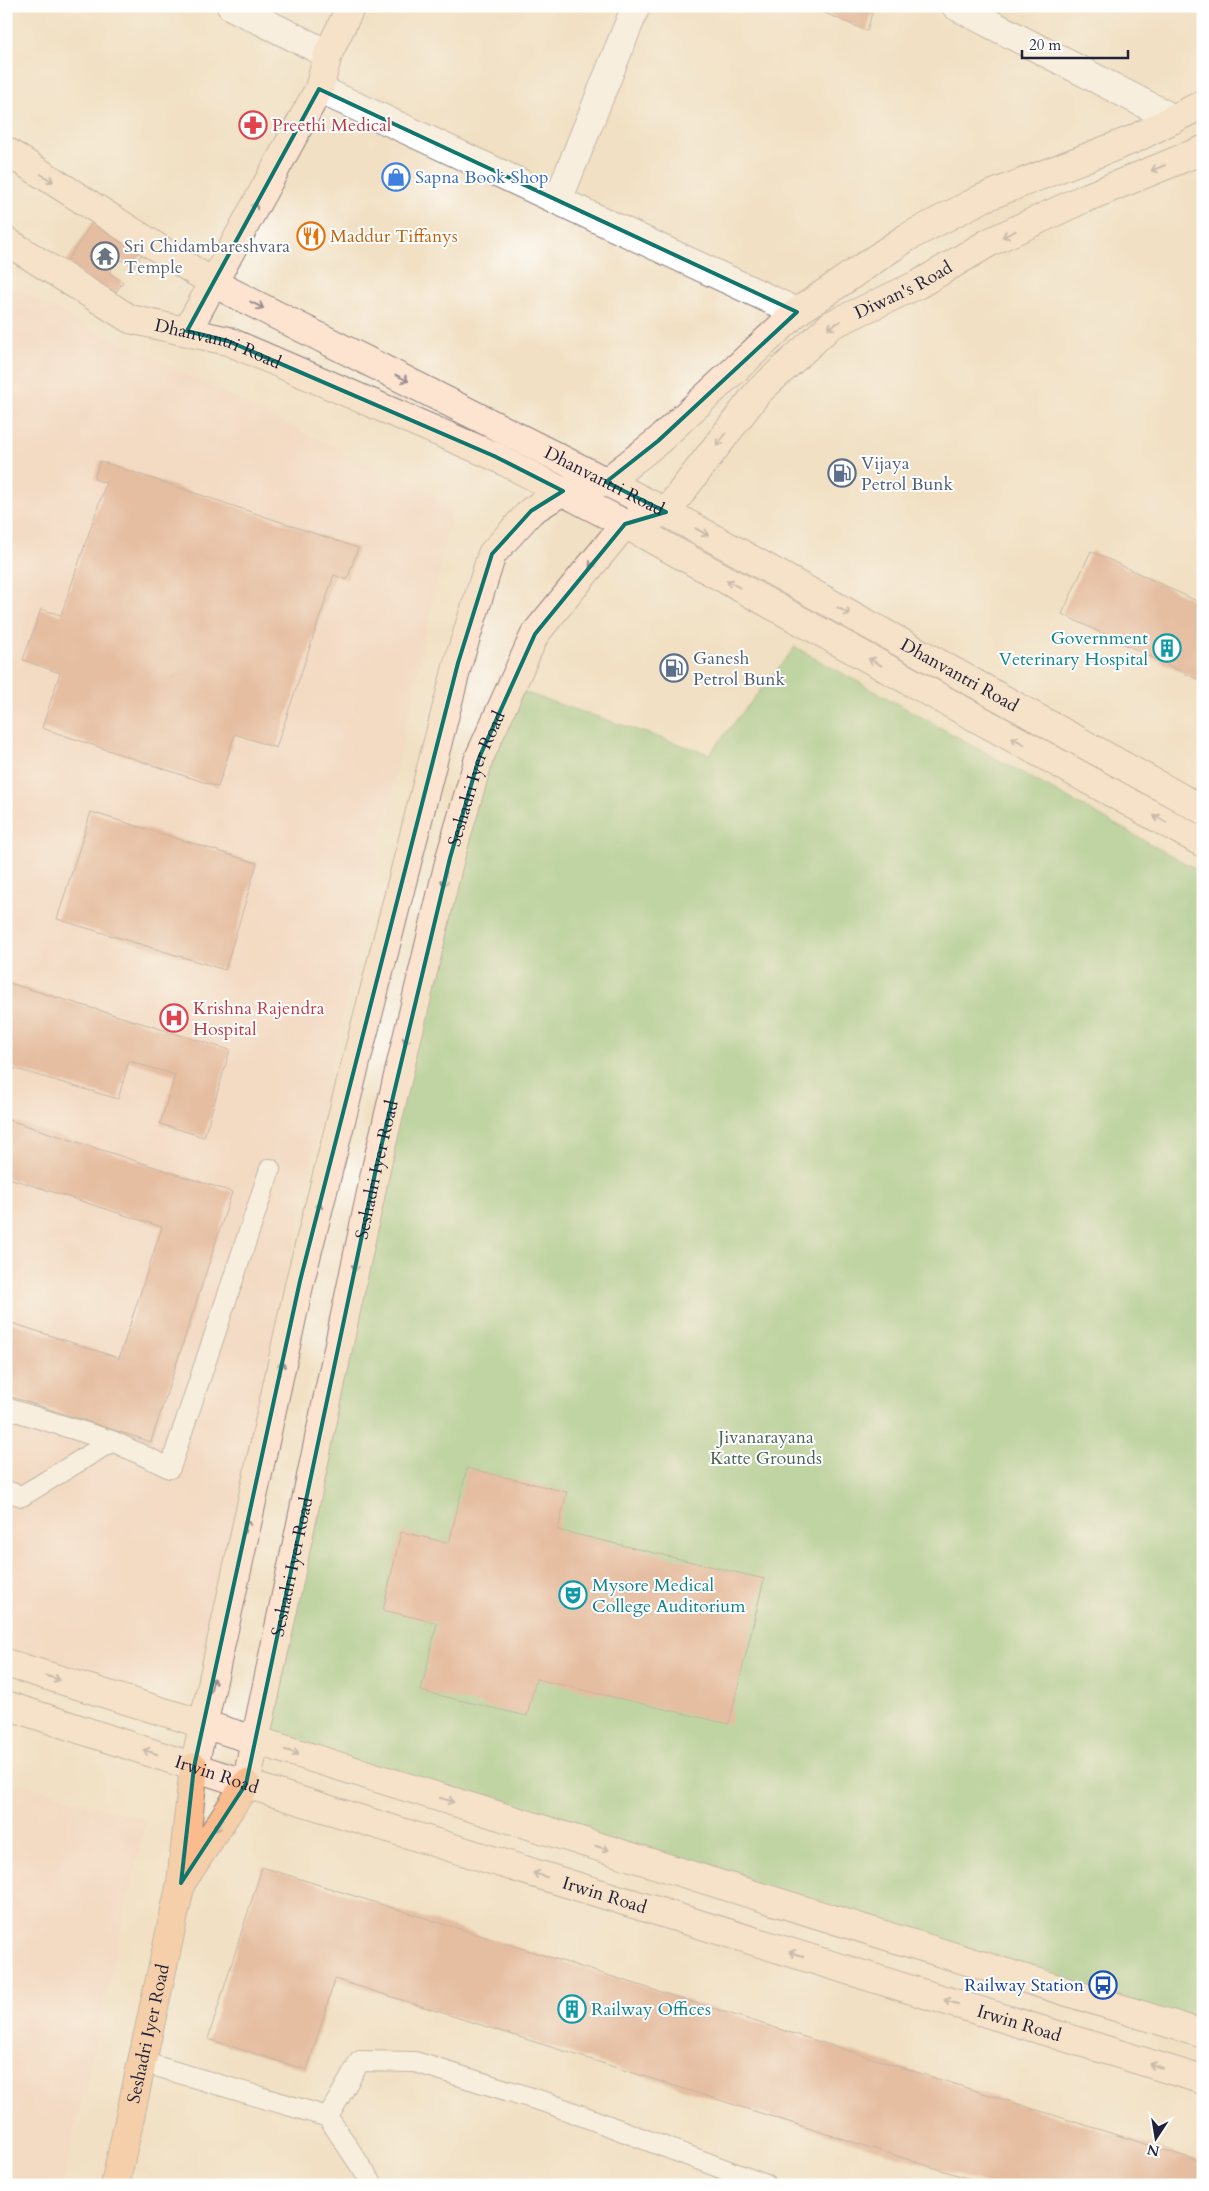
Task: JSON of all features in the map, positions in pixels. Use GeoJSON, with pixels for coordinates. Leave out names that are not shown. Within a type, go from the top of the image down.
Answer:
{"type":"FeatureCollection","features":[{"type":"Feature","properties":{"kind":"main road","name":"Seshadri Iyer Road"},"geometry":{"type":"LineString","coordinates":[[115,2185],[181,1883],[194,1767]]}},
{"type":"Feature","properties":{"kind":"main road","name":"Seshadri Iyer Road"},"geometry":{"type":"LineString","coordinates":[[181,1883],[246,1784]]}},
{"type":"Feature","properties":{"kind":"street"},"geometry":{"type":"LineString","coordinates":[[231,6],[328,54]]}},
{"type":"Feature","properties":{"kind":"street"},"geometry":{"type":"LineString","coordinates":[[187,331],[319,89],[328,54],[351,6]]}},
{"type":"Feature","properties":{"kind":"street"},"geometry":{"type":"LineString","coordinates":[[558,200],[636,6]]}},
{"type":"Feature","properties":{"kind":"street"},"geometry":{"type":"LineString","coordinates":[[956,6],[1174,119]]}},
{"type":"Feature","properties":{"kind":"street"},"geometry":{"type":"LineString","coordinates":[[319,89],[796,312]]}},
{"type":"Feature","properties":{"kind":"street"},"geometry":{"type":"LineString","coordinates":[[194,1767],[300,1281],[458,663],[492,554],[531,511],[563,491],[606,482],[658,441],[796,312],[906,238],[983,198],[1134,139],[1203,104]]}},
{"type":"Feature","properties":{"kind":"street","name":"Diwan's Road"},"geometry":{"type":"LineString","coordinates":[[666,512],[758,392],[831,325],[920,284],[990,242],[1083,199],[1203,150]]}},
{"type":"Feature","properties":{"kind":"street","name":"Dhanvantri Road"},"geometry":{"type":"LineString","coordinates":[[6,151],[213,283],[666,512],[1203,810]]}},
{"type":"Feature","properties":{"kind":"street","name":"Dhanvantri Road"},"geometry":{"type":"LineString","coordinates":[[6,241],[130,319],[237,344],[494,456],[625,524],[1203,843]]}},
{"type":"Feature","properties":{"kind":"street"},"geometry":{"type":"LineString","coordinates":[[625,524],[666,512]]}},
{"type":"Feature","properties":{"kind":"street","name":"Seshadri Iyer Road"},"geometry":{"type":"LineString","coordinates":[[246,1784],[377,1164],[450,858],[479,758],[535,634],[625,524]]}},
{"type":"Feature","properties":{"kind":"street"},"geometry":{"type":"LineString","coordinates":[[6,1663],[1203,2034]]}},
{"type":"Feature","properties":{"kind":"street","name":"Irwin Road"},"geometry":{"type":"LineString","coordinates":[[6,1705],[246,1784],[1203,2080]]}},
{"type":"Feature","properties":{"kind":"lane"},"geometry":{"type":"LineString","coordinates":[[6,1408],[112,1441],[170,1468],[270,1168]]}},
{"type":"Feature","properties":{"kind":"lane"},"geometry":{"type":"LineString","coordinates":[[6,1491],[22,1496],[112,1441]]}},
{"type":"Feature","properties":{"kind":"lane"},"geometry":{"type":"LineString","coordinates":[[142,2062],[328,2117],[373,2185]]}},
{"type":"Feature","properties":{"kind":"lane"},"geometry":{"type":"LineString","coordinates":[[328,2117],[360,2062],[415,2062],[548,2103],[766,2185]]}},
{"type":"Feature","properties":{"kind":"highlighted area"},"geometry":{"type":"Polygon","coordinates":[[[319,89],[797,312],[658,441],[606,482],[666,512],[625,524],[535,634],[479,758],[450,858],[377,1164],[246,1784],[181,1883],[194,1767],[300,1281],[458,663],[492,554],[531,511],[563,491],[494,456],[228,341],[187,331],[319,89]]]}},
{"type":"Feature","properties":{"kind":"shaded area","name":"Krishna Rajendra Hospital"},"geometry":{"type":"Polygon","coordinates":[[[6,285],[453,506],[204,1660],[138,1705],[6,1664],[6,285]]]}},
{"type":"Feature","properties":{"kind":"shaded area"},"geometry":{"type":"Polygon","coordinates":[[[6,1779],[146,1821],[62,2185],[6,2185],[6,1779]]]}},
{"type":"Feature","properties":{"kind":"green space","name":"Jivanarayana Katte Grounds"},"geometry":{"type":"Polygon","coordinates":[[[795,647],[1203,873],[1203,2035],[247,1747],[499,684],[709,754],[795,647]]]}},
{"type":"Feature","properties":{"kind":"building"},"geometry":{"type":"Polygon","coordinates":[[[819,6],[874,6],[867,31],[818,10],[819,6]]]}},
{"type":"Feature","properties":{"kind":"building","name":"Sri Chidambareshvara Temple"},"geometry":{"type":"Polygon","coordinates":[[[93,221],[143,253],[133,267],[118,258],[109,273],[123,282],[113,296],[65,264],[93,221]]]}},
{"type":"Feature","properties":{"kind":"building"},"geometry":{"type":"Polygon","coordinates":[[[100,461],[358,548],[347,580],[334,575],[276,748],[235,734],[218,787],[42,728],[60,673],[23,660],[41,609],[61,615],[106,483],[94,479],[100,461]]]}},
{"type":"Feature","properties":{"kind":"building","name":"Government Veterinary Hospital"},"geometry":{"type":"Polygon","coordinates":[[[1091,551],[1203,604],[1203,682],[1062,614],[1091,551]]]}},
{"type":"Feature","properties":{"kind":"building"},"geometry":{"type":"Polygon","coordinates":[[[91,812],[257,863],[225,970],[57,919],[91,812]]]}},
{"type":"Feature","properties":{"kind":"building"},"geometry":{"type":"Polygon","coordinates":[[[6,982],[230,1050],[204,1137],[160,1124],[175,1075],[129,1061],[118,1099],[6,1066],[6,982]]]}},
{"type":"Feature","properties":{"kind":"building"},"geometry":{"type":"Polygon","coordinates":[[[6,1119],[232,1192],[151,1442],[6,1395],[6,1321],[119,1358],[162,1227],[6,1177],[6,1119]]]}},
{"type":"Feature","properties":{"kind":"building","name":"Mysore Medical College Auditorium"},"geometry":{"type":"Polygon","coordinates":[[[467,1468],[567,1492],[558,1530],[764,1579],[729,1724],[536,1679],[527,1716],[421,1691],[437,1623],[383,1610],[401,1532],[449,1543],[467,1468]]]}},
{"type":"Feature","properties":{"kind":"building","name":"Railway Offices"},"geometry":{"type":"Polygon","coordinates":[[[262,1867],[1203,2162],[1203,2185],[989,2185],[335,1979],[307,2070],[208,2039],[262,1867]]]}},
{"type":"Feature","properties":{"kind":"place","name":"Preethi Medical"},"geometry":{"type":"Point","coordinates":[253,125]}},
{"type":"Feature","properties":{"kind":"place","name":"Sapna Book Shop"},"geometry":{"type":"Point","coordinates":[396,177]}},
{"type":"Feature","properties":{"kind":"place","name":"Maddur Tiffanys"},"geometry":{"type":"Point","coordinates":[311,236]}},
{"type":"Feature","properties":{"kind":"place","name":"Sri Chidambareshvara Temple"},"geometry":{"type":"Point","coordinates":[105,256]}},
{"type":"Feature","properties":{"kind":"place","name":"Vijaya Petrol Bunk"},"geometry":{"type":"Point","coordinates":[842,473]}},
{"type":"Feature","properties":{"kind":"place","name":"Government Veterinary Hospital"},"geometry":{"type":"Point","coordinates":[1167,648]}},
{"type":"Feature","properties":{"kind":"place","name":"Ganesh Petrol Bunk"},"geometry":{"type":"Point","coordinates":[674,668]}},
{"type":"Feature","properties":{"kind":"place","name":"Krishna Rajendra Hospital"},"geometry":{"type":"Point","coordinates":[174,1018]}},
{"type":"Feature","properties":{"kind":"place","name":"Mysore Medical College Auditorium"},"geometry":{"type":"Point","coordinates":[573,1595]}},
{"type":"Feature","properties":{"kind":"place","name":"Railway Station"},"geometry":{"type":"Point","coordinates":[1103,1985]}},
{"type":"Feature","properties":{"kind":"place","name":"Railway Offices"},"geometry":{"type":"Point","coordinates":[572,2009]}}]}
